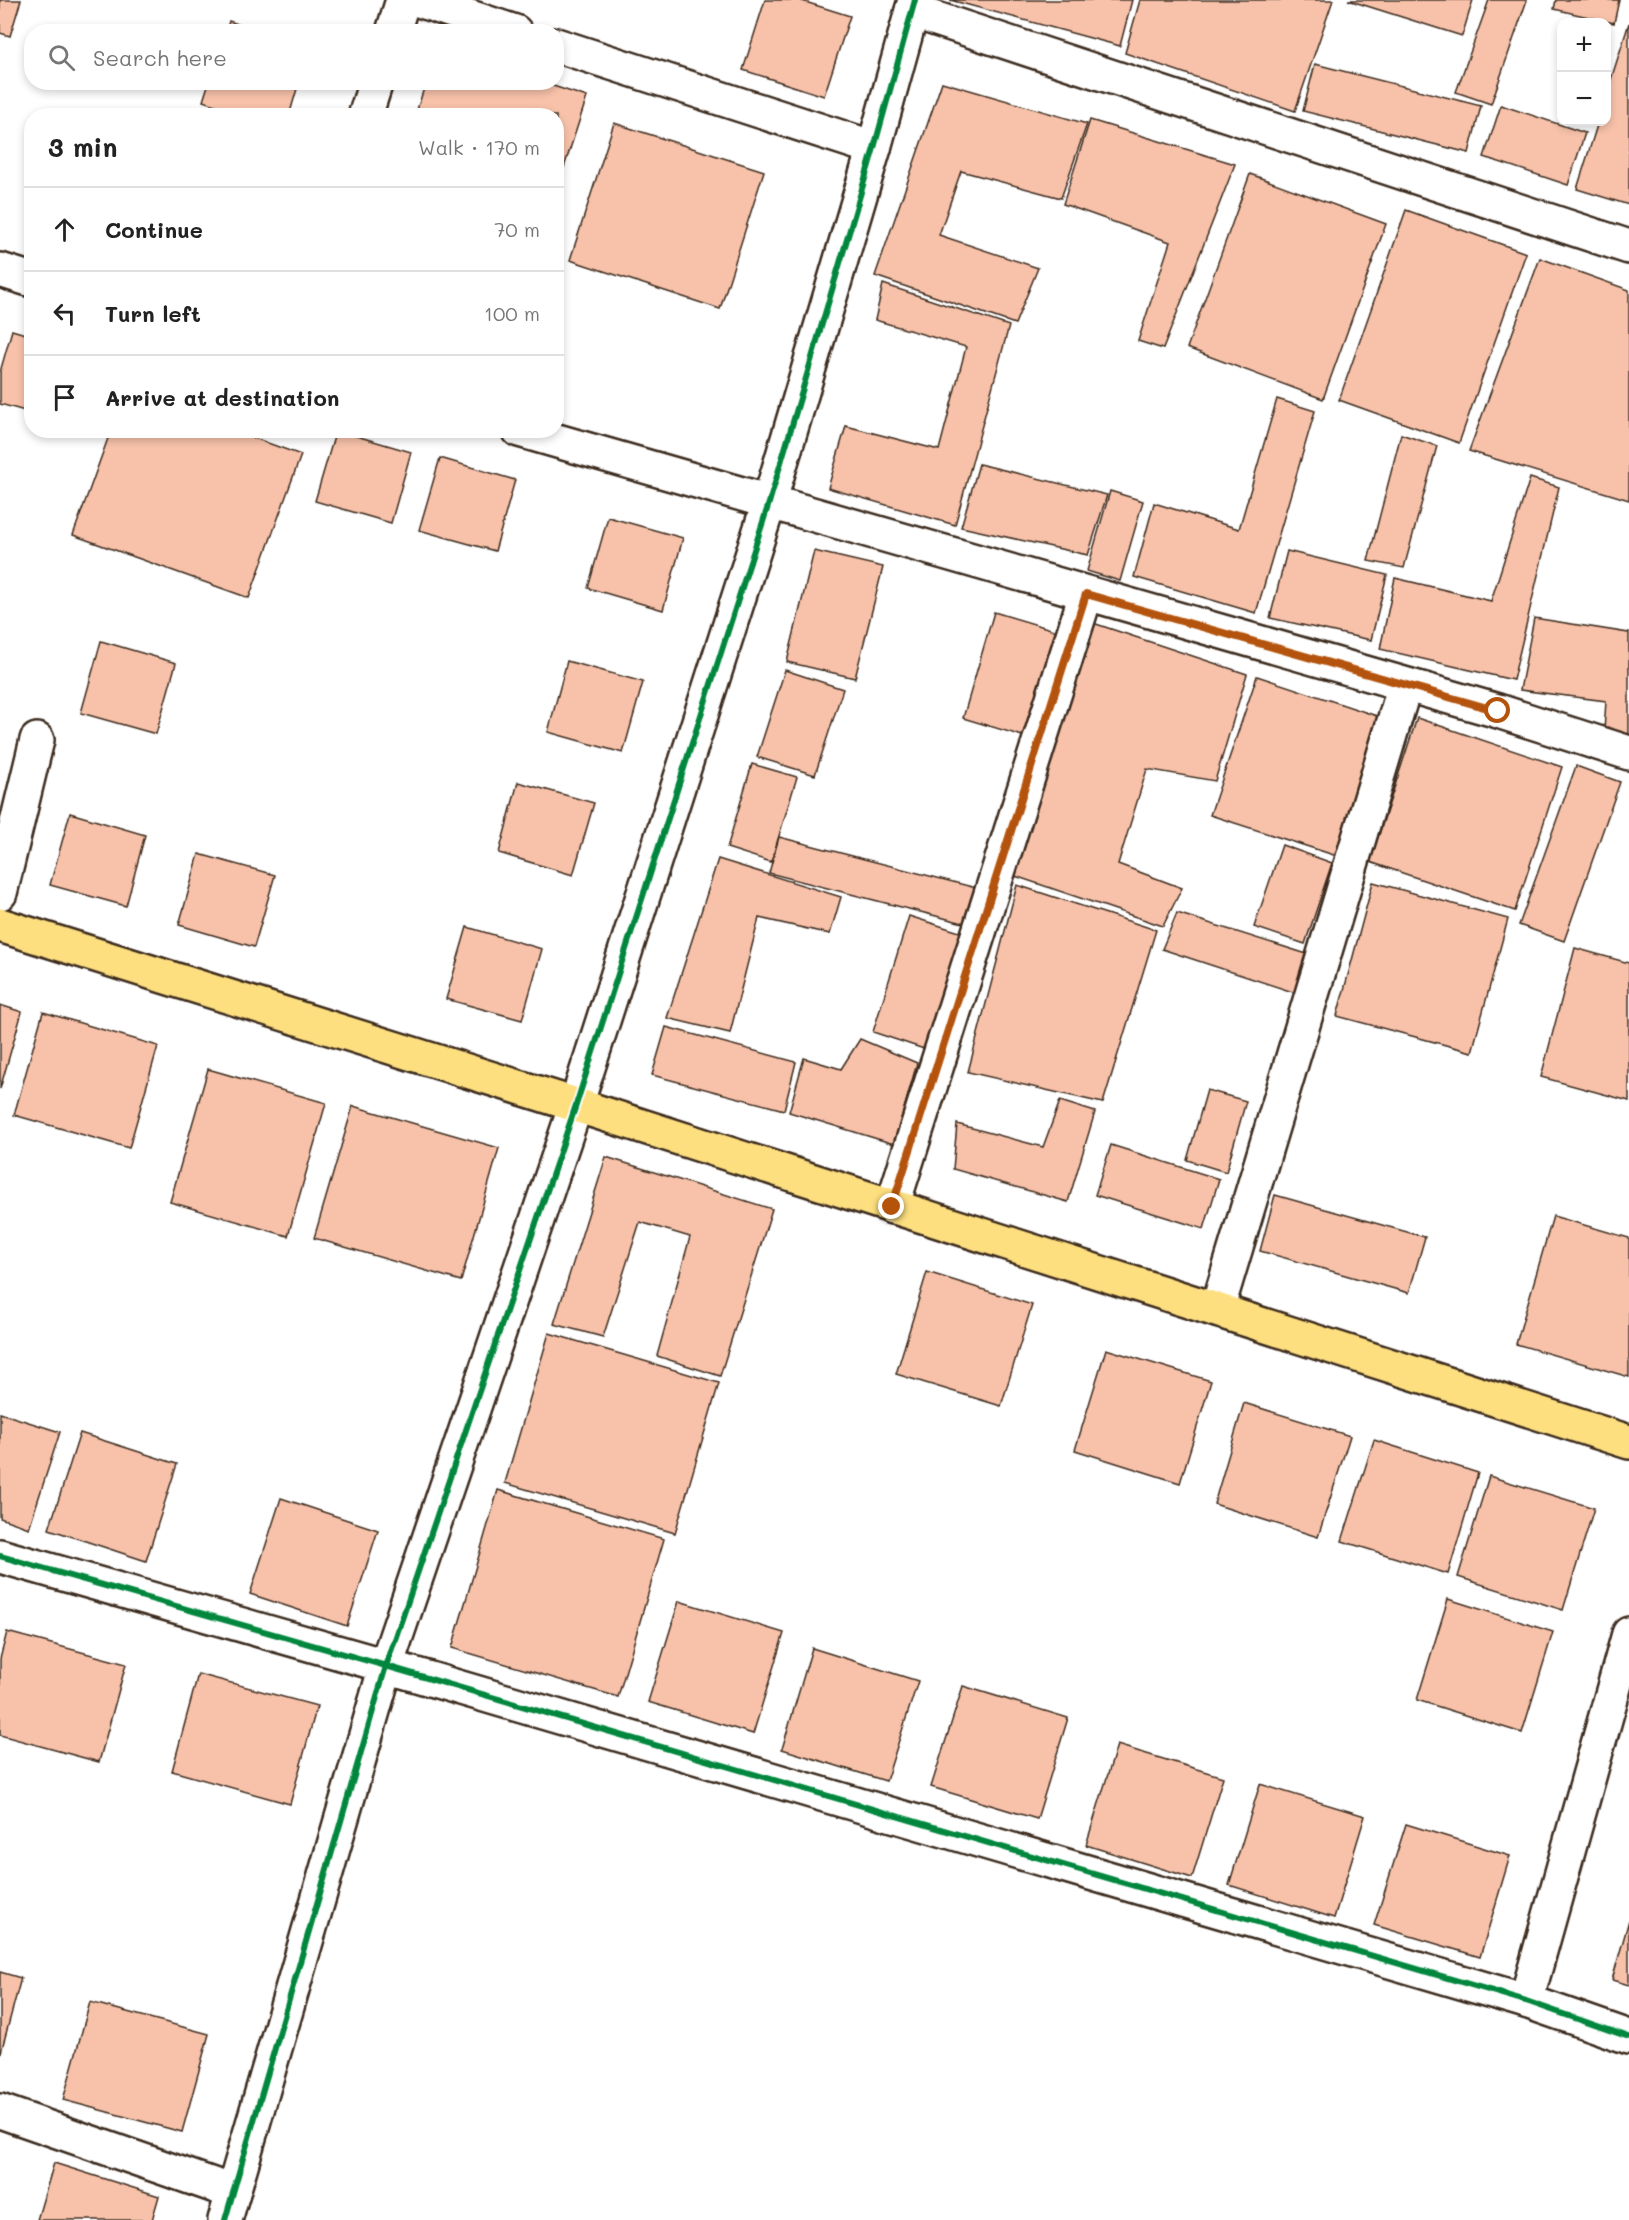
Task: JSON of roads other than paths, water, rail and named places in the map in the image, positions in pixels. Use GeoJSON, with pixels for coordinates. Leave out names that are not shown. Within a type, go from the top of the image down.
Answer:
{"type":"FeatureCollection","features":[{"type":"Feature","properties":{"kind":"main road"},"geometry":{"type":"LineString","coordinates":[[0,925],[576,1105],[1629,1443]]}},
{"type":"Feature","properties":{"kind":"street"},"geometry":{"type":"LineString","coordinates":[[396,24],[403,0]]}},
{"type":"Feature","properties":{"kind":"street"},"geometry":{"type":"LineString","coordinates":[[418,0],[491,24]]}},
{"type":"Feature","properties":{"kind":"street"},"geometry":{"type":"LineString","coordinates":[[0,2111],[229,2206],[386,1666],[576,1105],[769,503],[874,148],[913,5],[1629,247]]}},
{"type":"Feature","properties":{"kind":"street"},"geometry":{"type":"LineString","coordinates":[[564,48],[874,148]]}},
{"type":"Feature","properties":{"kind":"street"},"geometry":{"type":"LineString","coordinates":[[368,108],[373,90]]}},
{"type":"Feature","properties":{"kind":"street"},"geometry":{"type":"LineString","coordinates":[[0,270],[24,278]]}},
{"type":"Feature","properties":{"kind":"street"},"geometry":{"type":"LineString","coordinates":[[546,438],[1498,711],[1629,753]]}},
{"type":"Feature","properties":{"kind":"street"},"geometry":{"type":"LineString","coordinates":[[892,1207],[1086,594]]}},
{"type":"Feature","properties":{"kind":"street"},"geometry":{"type":"LineString","coordinates":[[1217,1310],[1405,684]]}},
{"type":"Feature","properties":{"kind":"street"},"geometry":{"type":"LineString","coordinates":[[0,893],[37,740]]}},
{"type":"Feature","properties":{"kind":"street"},"geometry":{"type":"LineString","coordinates":[[0,1556],[386,1666],[1526,2001],[1629,2037]]}},
{"type":"Feature","properties":{"kind":"street"},"geometry":{"type":"LineString","coordinates":[[1526,2001],[1629,1634]]}}]}
